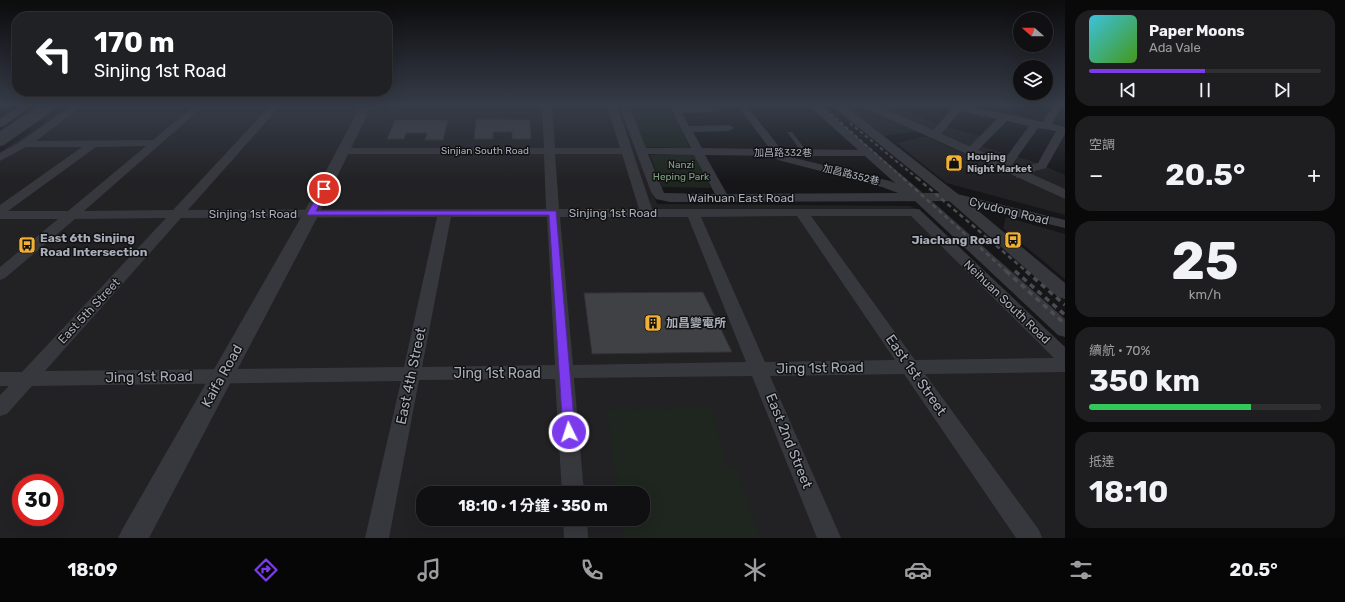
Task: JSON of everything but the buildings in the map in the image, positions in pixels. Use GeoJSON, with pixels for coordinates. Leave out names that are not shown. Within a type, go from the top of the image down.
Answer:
{"type":"FeatureCollection","features":[{"type":"Feature","properties":{"kind":"street"},"geometry":{"type":"LineString","coordinates":[[0,137],[10,130]]}},
{"type":"Feature","properties":{"kind":"street"},"geometry":{"type":"LineString","coordinates":[[0,143],[19,130]]}},
{"type":"Feature","properties":{"kind":"street"},"geometry":{"type":"LineString","coordinates":[[0,158],[44,130]]}},
{"type":"Feature","properties":{"kind":"street"},"geometry":{"type":"LineString","coordinates":[[0,274],[171,130]]}},
{"type":"Feature","properties":{"kind":"street","name":"East 5th Street"},"geometry":{"type":"LineString","coordinates":[[0,408],[254,130]]}},
{"type":"Feature","properties":{"kind":"street","name":"Kaifa Road"},"geometry":{"type":"LineString","coordinates":[[133,538],[311,214],[354,130]]}},
{"type":"Feature","properties":{"kind":"street"},"geometry":{"type":"LineString","coordinates":[[548,130],[573,486]]}},
{"type":"Feature","properties":{"kind":"street"},"geometry":{"type":"LineString","coordinates":[[620,130],[647,213]]}},
{"type":"Feature","properties":{"kind":"street","name":"Waihuan East Road"},"geometry":{"type":"LineString","coordinates":[[634,130],[657,192],[660,196],[670,198],[723,198],[917,205]]}},
{"type":"Feature","properties":{"kind":"street"},"geometry":{"type":"LineString","coordinates":[[687,130],[723,198]]}},
{"type":"Feature","properties":{"kind":"street"},"geometry":{"type":"LineString","coordinates":[[761,130],[778,152]]}},
{"type":"Feature","properties":{"kind":"street"},"geometry":{"type":"LineString","coordinates":[[841,130],[868,153],[917,205],[1065,330]]}},
{"type":"Feature","properties":{"kind":"street"},"geometry":{"type":"LineString","coordinates":[[868,130],[954,197],[1065,293]]}},
{"type":"Feature","properties":{"kind":"street"},"geometry":{"type":"LineString","coordinates":[[921,130],[1065,195]]}},
{"type":"Feature","properties":{"kind":"street"},"geometry":{"type":"LineString","coordinates":[[934,136],[939,130]]}},
{"type":"Feature","properties":{"kind":"street"},"geometry":{"type":"LineString","coordinates":[[970,152],[992,130]]}},
{"type":"Feature","properties":{"kind":"street"},"geometry":{"type":"LineString","coordinates":[[1005,168],[1037,130]]}},
{"type":"Feature","properties":{"kind":"street"},"geometry":{"type":"LineString","coordinates":[[1021,175],[1031,168],[1042,166],[1063,130]]}},
{"type":"Feature","properties":{"kind":"street"},"geometry":{"type":"LineString","coordinates":[[24,144],[155,144]]}},
{"type":"Feature","properties":{"kind":"street"},"geometry":{"type":"LineString","coordinates":[[0,211],[94,144]]}},
{"type":"Feature","properties":{"kind":"street","name":"Sinjian South Road"},"geometry":{"type":"LineString","coordinates":[[344,151],[627,151]]}},
{"type":"Feature","properties":{"kind":"street"},"geometry":{"type":"LineString","coordinates":[[642,151],[698,152]]}},
{"type":"Feature","properties":{"kind":"street","name":"加昌路332巷"},"geometry":{"type":"LineString","coordinates":[[698,152],[868,153]]}},
{"type":"Feature","properties":{"kind":"street","name":"加昌路352巷"},"geometry":{"type":"LineString","coordinates":[[758,152],[886,184],[917,205]]}},
{"type":"Feature","properties":{"kind":"street","name":"Cyudong Road"},"geometry":{"type":"LineString","coordinates":[[917,205],[954,197],[1065,224]]}},
{"type":"Feature","properties":{"kind":"street","name":"Sinjing 1st Road"},"geometry":{"type":"LineString","coordinates":[[0,215],[801,212],[917,205]]}},
{"type":"Feature","properties":{"kind":"street","name":"Neihuan South Road"},"geometry":{"type":"LineString","coordinates":[[917,205],[1065,358]]}},
{"type":"Feature","properties":{"kind":"street","name":"East 1st Street"},"geometry":{"type":"LineString","coordinates":[[801,212],[1030,538]]}},
{"type":"Feature","properties":{"kind":"street","name":"East 4th Street"},"geometry":{"type":"LineString","coordinates":[[376,538],[445,213]]}},
{"type":"Feature","properties":{"kind":"street","name":"East 2nd Street"},"geometry":{"type":"LineString","coordinates":[[693,213],[829,538]]}},
{"type":"Feature","properties":{"kind":"street","name":"Jing 1st Road"},"geometry":{"type":"LineString","coordinates":[[0,378],[1065,365]]}},
{"type":"Feature","properties":{"kind":"street"},"geometry":{"type":"LineString","coordinates":[[575,526],[576,538]]}},
{"type":"Feature","properties":{"kind":"lane"},"geometry":{"type":"LineString","coordinates":[[790,133],[805,153]]}},
{"type":"Feature","properties":{"kind":"shaded area"},"geometry":{"type":"Polygon","coordinates":[[[34,130],[629,130],[657,204],[909,206],[917,209],[1065,350],[1065,538],[0,538],[0,152],[34,130]]]}},
{"type":"Feature","properties":{"kind":"shaded area"},"geometry":{"type":"Polygon","coordinates":[[[876,130],[927,130],[884,136],[876,130]]]}},
{"type":"Feature","properties":{"kind":"shaded area"},"geometry":{"type":"Polygon","coordinates":[[[928,130],[959,130],[981,136],[973,144],[1032,161],[1065,175],[1065,191],[928,130]]]}},
{"type":"Feature","properties":{"kind":"shaded area","name":"Houjing Night Market"},"geometry":{"type":"Polygon","coordinates":[[[925,136],[1065,199],[1065,215],[946,183],[897,143],[925,136]]]}},
{"type":"Feature","properties":{"kind":"shaded area"},"geometry":{"type":"Polygon","coordinates":[[[1006,217],[1065,234],[1065,279],[1003,228],[1006,217]]]}},
{"type":"Feature","properties":{"kind":"green space"},"geometry":{"type":"Polygon","coordinates":[[[639,130],[681,130],[690,148],[645,147],[639,130]]]}},
{"type":"Feature","properties":{"kind":"green space","name":"Nanzi Heping Park"},"geometry":{"type":"Polygon","coordinates":[[[695,154],[711,188],[662,187],[650,155],[695,154]]]}},
{"type":"Feature","properties":{"kind":"green space"},"geometry":{"type":"Polygon","coordinates":[[[711,408],[727,468],[736,468],[760,538],[625,538],[623,526],[650,526],[650,486],[618,486],[616,469],[614,469],[607,409],[711,408]]]}},
{"type":"Feature","properties":{"kind":"railway"},"geometry":{"type":"LineString","coordinates":[[849,130],[904,179]]}},
{"type":"Feature","properties":{"kind":"railway"},"geometry":{"type":"LineString","coordinates":[[859,130],[918,179]]}},
{"type":"Feature","properties":{"kind":"railway"},"geometry":{"type":"LineString","coordinates":[[903,178],[1007,272]]}},
{"type":"Feature","properties":{"kind":"railway"},"geometry":{"type":"LineString","coordinates":[[917,178],[1027,272]]}},
{"type":"Feature","properties":{"kind":"railway"},"geometry":{"type":"LineString","coordinates":[[1006,271],[1065,324]]}},
{"type":"Feature","properties":{"kind":"railway"},"geometry":{"type":"LineString","coordinates":[[1016,272],[1015,271],[1065,315]]}},
{"type":"Feature","properties":{"kind":"railway"},"geometry":{"type":"LineString","coordinates":[[1026,271],[1065,305]]}},
{"type":"Feature","properties":{"kind":"place","name":"Houjing Night Market"},"geometry":{"type":"Point","coordinates":[954,163]}},
{"type":"Feature","properties":{"kind":"place","name":"Jiachang Road"},"geometry":{"type":"Point","coordinates":[1013,240]}},
{"type":"Feature","properties":{"kind":"place","name":"East 6th Sinjing Road Intersection"},"geometry":{"type":"Point","coordinates":[27,245]}},
{"type":"Feature","properties":{"kind":"place","name":"加昌變電所"},"geometry":{"type":"Point","coordinates":[653,323]}},
{"type":"Feature","properties":{"kind":"route"},"geometry":{"type":"LineString","coordinates":[[324,189],[311,214],[553,213],[569,432]]}}]}
